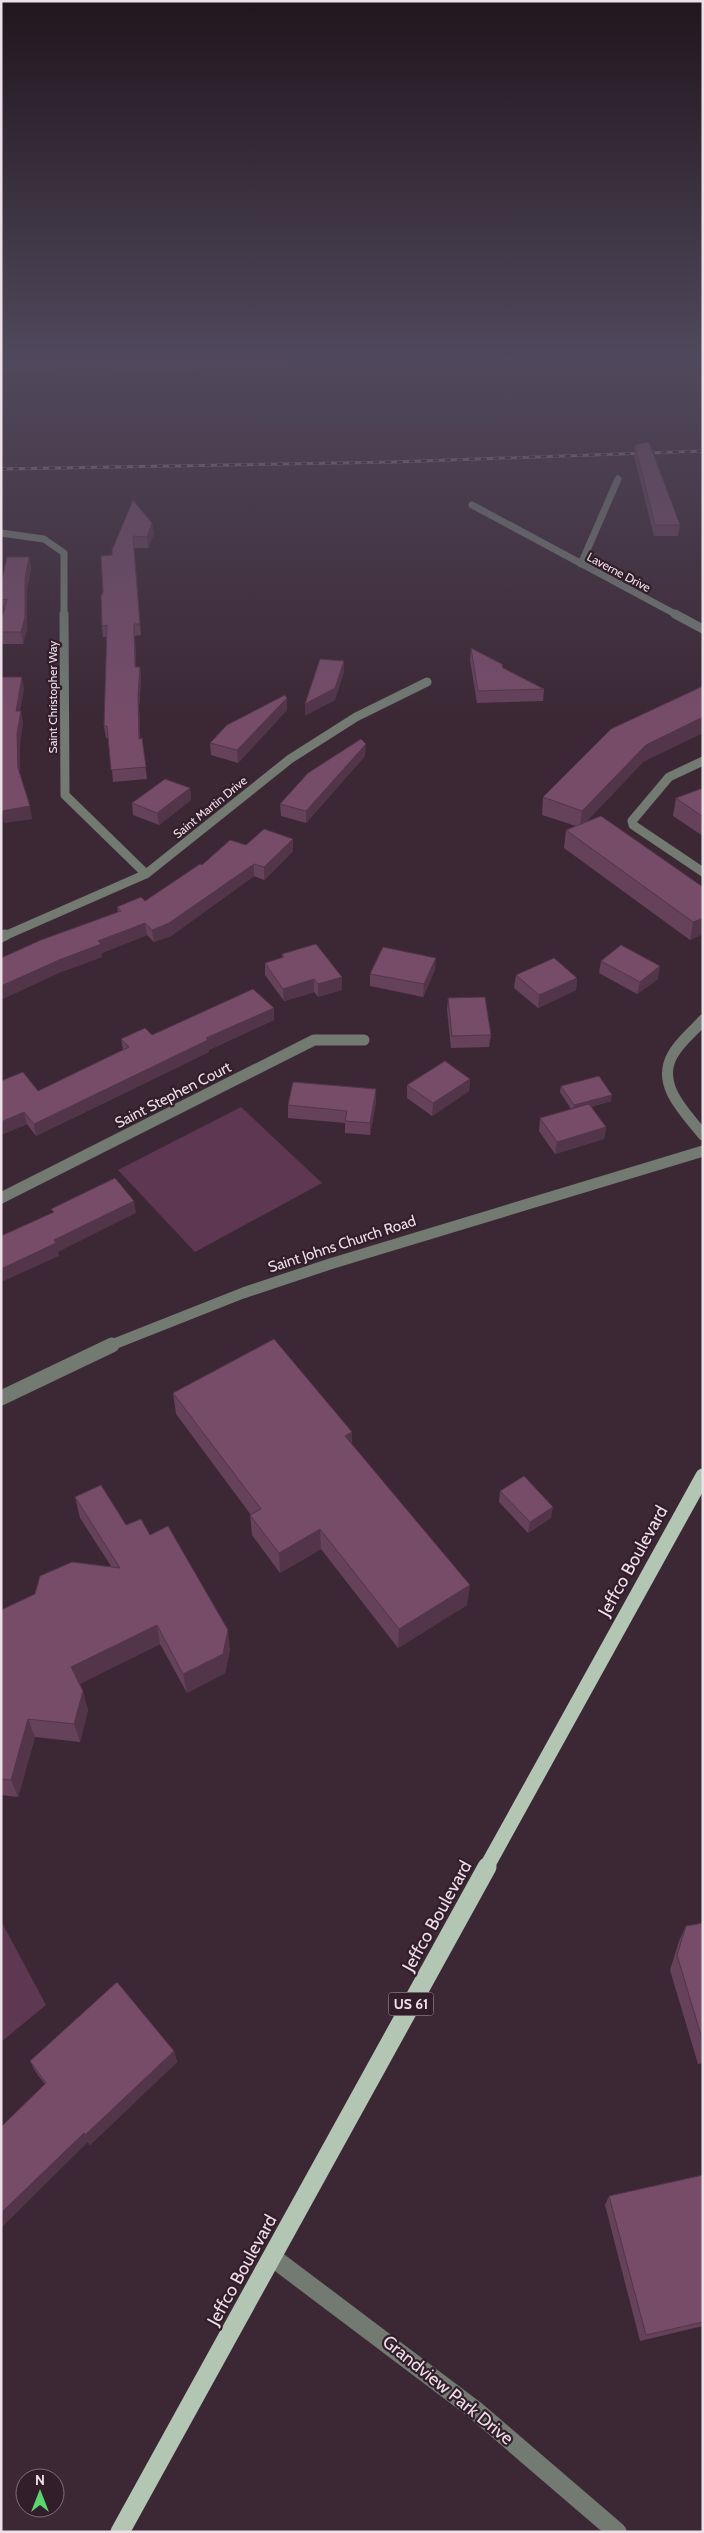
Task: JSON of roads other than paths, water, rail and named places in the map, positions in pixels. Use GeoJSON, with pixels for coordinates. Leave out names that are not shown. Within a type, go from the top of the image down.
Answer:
{"type":"FeatureCollection","features":[{"type":"Feature","properties":{"kind":"main road","name":"Jeffco Boulevard"},"geometry":{"type":"LineString","coordinates":[[120,2532],[703,1476]]}},
{"type":"Feature","properties":{"kind":"street"},"geometry":{"type":"LineString","coordinates":[[581,564],[617,480]]}},
{"type":"Feature","properties":{"kind":"street","name":"Laverne Drive"},"geometry":{"type":"LineString","coordinates":[[472,505],[703,629]]}},
{"type":"Feature","properties":{"kind":"street","name":"Saint Christopher Way"},"geometry":{"type":"LineString","coordinates":[[1,533],[44,539],[64,553],[65,795],[146,874]]}},
{"type":"Feature","properties":{"kind":"street","name":"Saint Martin Drive"},"geometry":{"type":"LineString","coordinates":[[1,937],[146,874],[290,759],[356,717],[427,682]]}},
{"type":"Feature","properties":{"kind":"street"},"geometry":{"type":"LineString","coordinates":[[703,761],[669,777],[632,821],[633,826],[703,872]]}},
{"type":"Feature","properties":{"kind":"street"},"geometry":{"type":"LineString","coordinates":[[703,1020],[672,1055],[668,1064],[667,1078],[672,1094],[703,1135]]}},
{"type":"Feature","properties":{"kind":"street","name":"Saint Stephen Court"},"geometry":{"type":"LineString","coordinates":[[1,1198],[314,1040],[364,1040]]}},
{"type":"Feature","properties":{"kind":"street","name":"Saint Johns Church Road"},"geometry":{"type":"LineString","coordinates":[[1,1398],[122,1340],[243,1293],[330,1264],[703,1151]]}},
{"type":"Feature","properties":{"kind":"street","name":"Grandview Park Drive"},"geometry":{"type":"LineString","coordinates":[[272,2257],[475,2410],[617,2532]]}}]}
